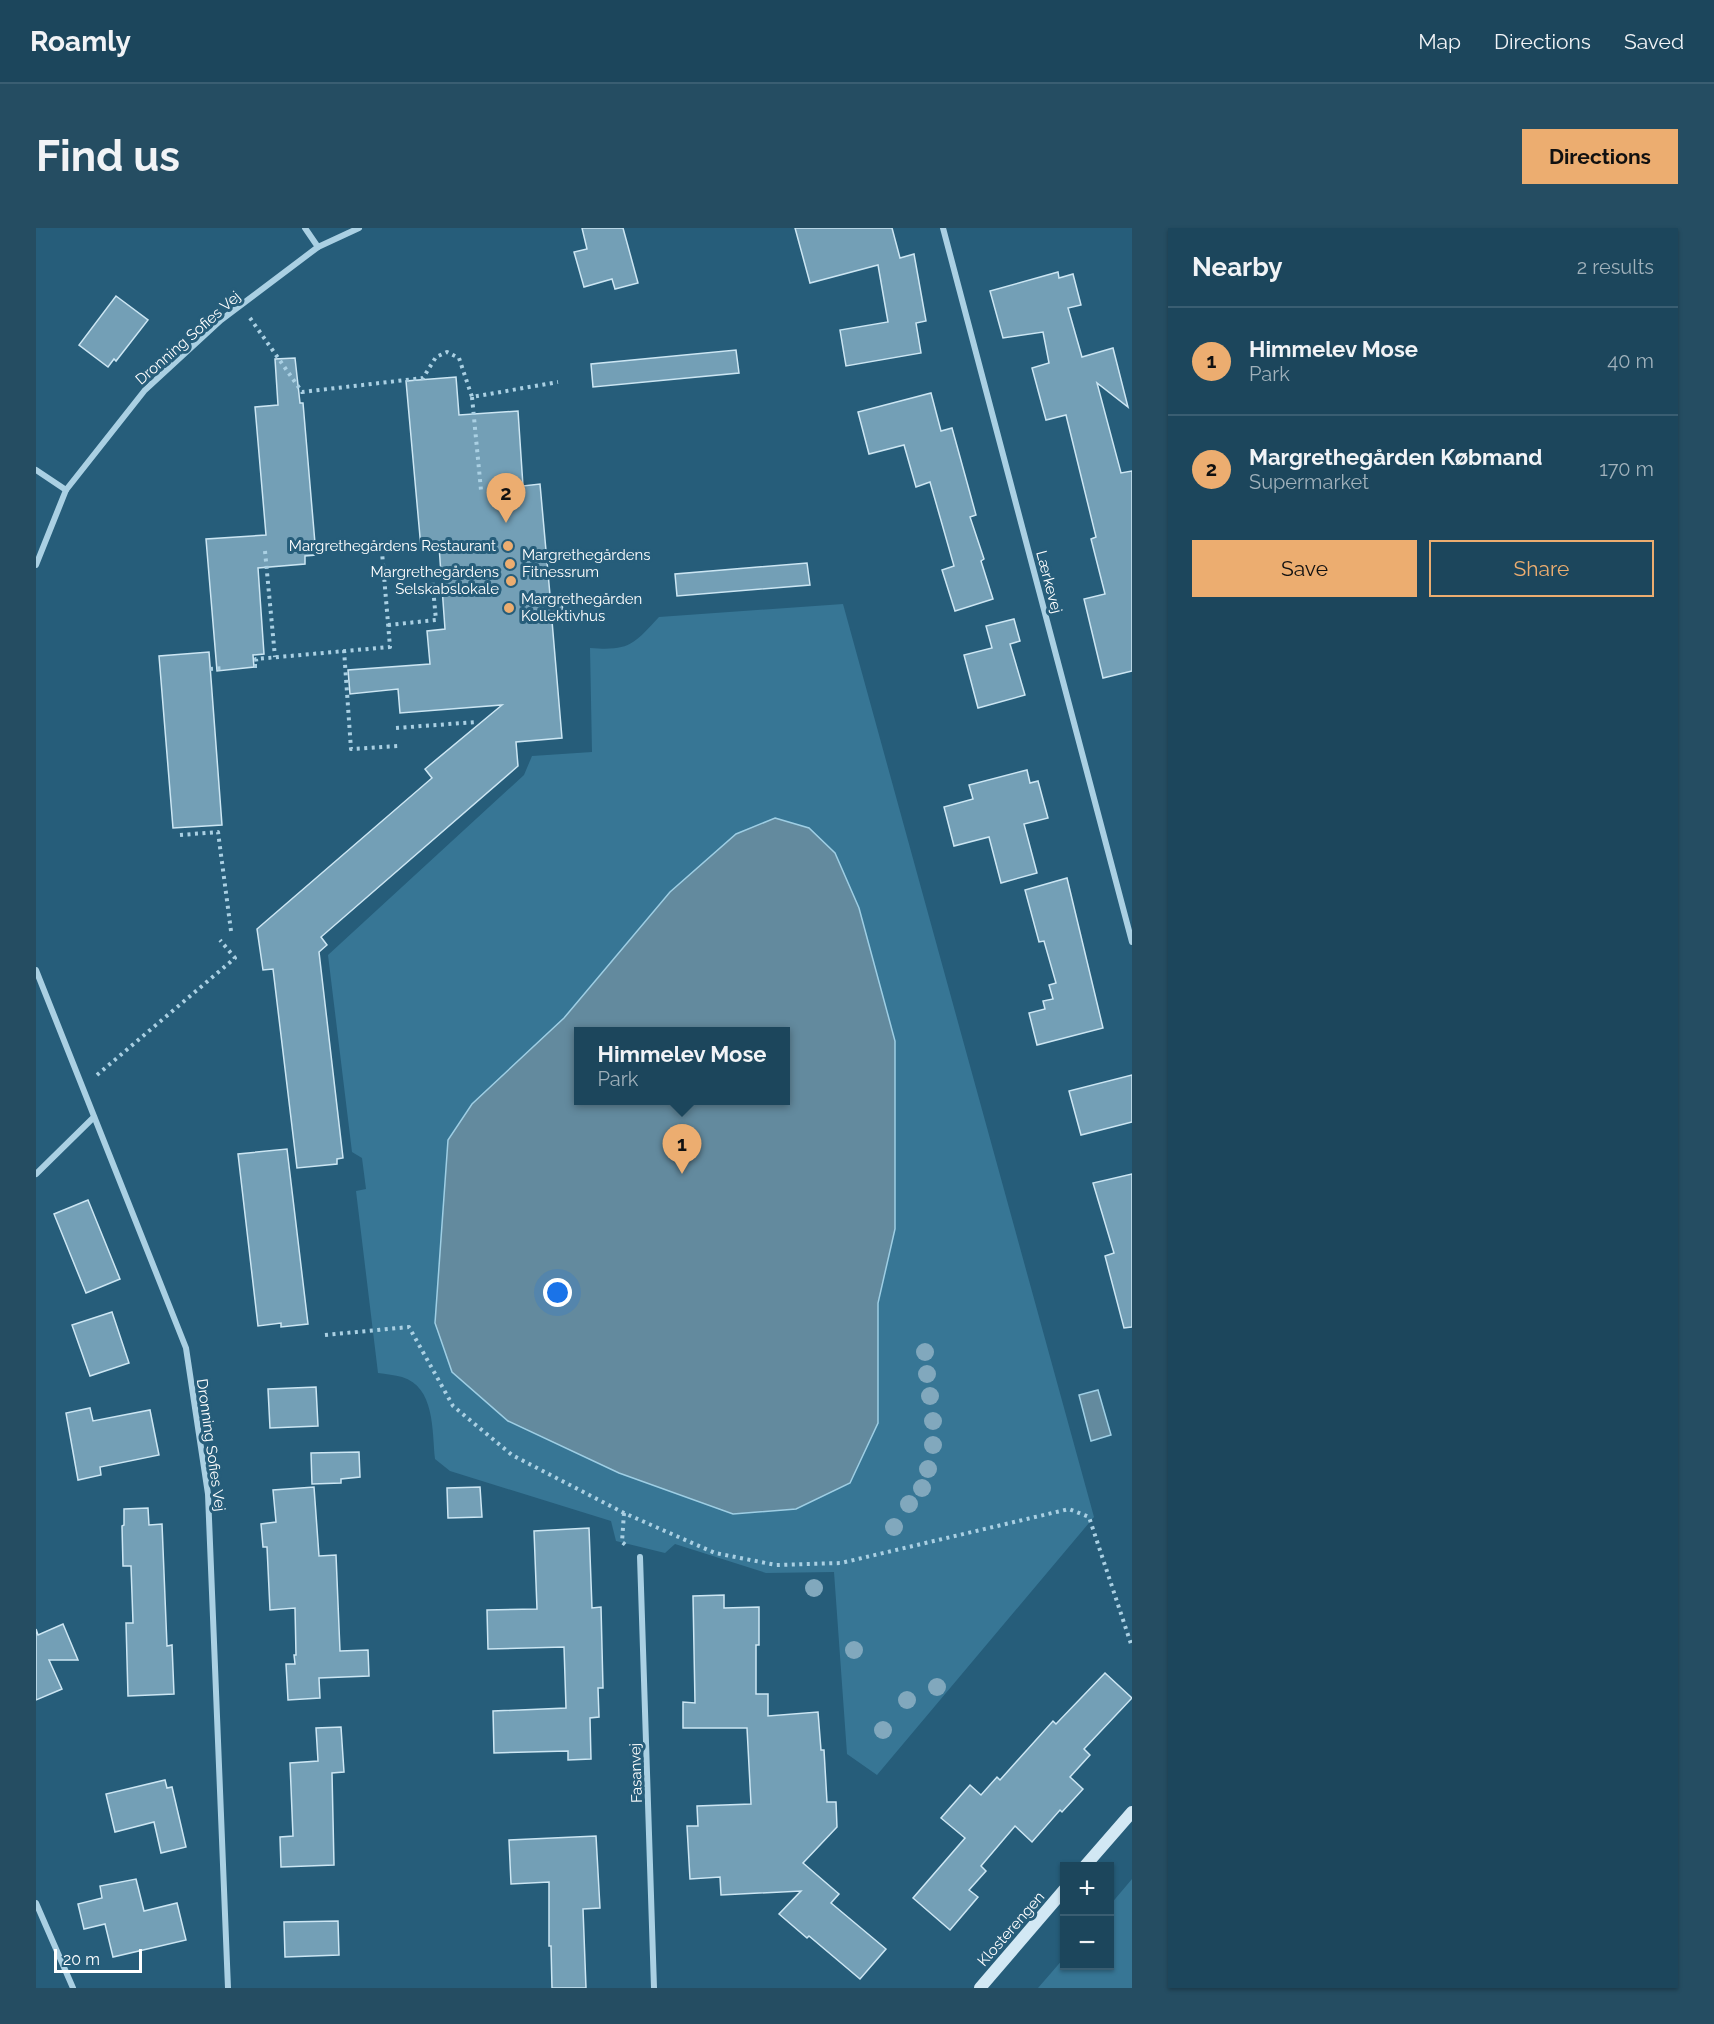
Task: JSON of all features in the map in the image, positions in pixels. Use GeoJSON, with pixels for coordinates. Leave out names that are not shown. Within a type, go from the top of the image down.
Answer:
{"type":"FeatureCollection","features":[{"type":"Feature","properties":{"kind":"street"},"geometry":{"type":"LineString","coordinates":[[305,228],[318,247]]}},
{"type":"Feature","properties":{"kind":"street","name":"Dronning Sofies Vej"},"geometry":{"type":"LineString","coordinates":[[36,565],[66,490],[145,390],[221,320],[318,247],[359,228]]}},
{"type":"Feature","properties":{"kind":"street","name":"Lærkevej"},"geometry":{"type":"LineString","coordinates":[[943,228],[1132,942]]}},
{"type":"Feature","properties":{"kind":"street"},"geometry":{"type":"LineString","coordinates":[[36,470],[66,490]]}},
{"type":"Feature","properties":{"kind":"street","name":"Dronning Sofies Vej"},"geometry":{"type":"LineString","coordinates":[[36,970],[186,1347],[208,1494],[228,1988]]}},
{"type":"Feature","properties":{"kind":"street"},"geometry":{"type":"LineString","coordinates":[[36,1174],[94,1117]]}},
{"type":"Feature","properties":{"kind":"street","name":"Fasanvej"},"geometry":{"type":"LineString","coordinates":[[640,1557],[654,1988]]}},
{"type":"Feature","properties":{"kind":"street"},"geometry":{"type":"LineString","coordinates":[[1088,1862],[1132,1812]]}},
{"type":"Feature","properties":{"kind":"street","name":"Klosterengen"},"geometry":{"type":"LineString","coordinates":[[980,1988],[1060,1896]]}},
{"type":"Feature","properties":{"kind":"street"},"geometry":{"type":"LineString","coordinates":[[36,1903],[74,1988]]}},
{"type":"Feature","properties":{"kind":"path"},"geometry":{"type":"LineString","coordinates":[[241,305],[302,392],[423,378],[436,357],[447,352],[459,358],[472,397],[481,490]]}},
{"type":"Feature","properties":{"kind":"path"},"geometry":{"type":"LineString","coordinates":[[472,397],[558,382]]}},
{"type":"Feature","properties":{"kind":"path"},"geometry":{"type":"LineString","coordinates":[[265,551],[275,657]]}},
{"type":"Feature","properties":{"kind":"path"},"geometry":{"type":"LineString","coordinates":[[254,666],[257,666],[256,659],[390,647],[382,552]]}},
{"type":"Feature","properties":{"kind":"path"},"geometry":{"type":"LineString","coordinates":[[388,625],[436,620],[431,566]]}},
{"type":"Feature","properties":{"kind":"path"},"geometry":{"type":"LineString","coordinates":[[344,650],[351,750],[398,746]]}},
{"type":"Feature","properties":{"kind":"path"},"geometry":{"type":"LineString","coordinates":[[210,669],[224,668]]}},
{"type":"Feature","properties":{"kind":"path"},"geometry":{"type":"LineString","coordinates":[[396,728],[476,722]]}},
{"type":"Feature","properties":{"kind":"path"},"geometry":{"type":"LineString","coordinates":[[180,835],[218,832],[231,931]]}},
{"type":"Feature","properties":{"kind":"path"},"geometry":{"type":"LineString","coordinates":[[83,1088],[235,958],[220,940]]}},
{"type":"Feature","properties":{"kind":"path"},"geometry":{"type":"LineString","coordinates":[[325,1335],[409,1327],[453,1406],[512,1455],[624,1513],[715,1553],[776,1565],[841,1563],[1069,1509],[1089,1517],[1132,1647]]}},
{"type":"Feature","properties":{"kind":"path"},"geometry":{"type":"LineString","coordinates":[[622,1542],[624,1513]]}},
{"type":"Feature","properties":{"kind":"shaded area"},"geometry":{"type":"Polygon","coordinates":[[[843,604],[1094,1517],[877,1775],[847,1754],[834,1572],[766,1573],[675,1544],[665,1553],[616,1541],[611,1521],[450,1471],[435,1459],[430,1411],[421,1390],[413,1382],[402,1377],[378,1373],[356,1191],[366,1189],[362,1158],[352,1152],[328,955],[524,775],[532,756],[592,752],[590,648],[622,647],[643,634],[659,617],[843,604]]]}},
{"type":"Feature","properties":{"kind":"shaded area"},"geometry":{"type":"Polygon","coordinates":[[[775,818],[809,828],[835,853],[859,908],[895,1041],[895,1229],[878,1303],[878,1423],[850,1483],[796,1509],[733,1514],[619,1473],[508,1421],[452,1372],[435,1323],[448,1140],[472,1104],[564,1018],[670,892],[736,834],[775,818]]]}},
{"type":"Feature","properties":{"kind":"shaded area"},"geometry":{"type":"Polygon","coordinates":[[[1098,1390],[1111,1435],[1091,1441],[1079,1395],[1098,1390]]]}},
{"type":"Feature","properties":{"kind":"shaded area"},"geometry":{"type":"Polygon","coordinates":[[[1132,1879],[1132,1988],[1038,1988],[1060,1963],[1060,1970],[1114,1970],[1114,1900],[1132,1879]]]}},
{"type":"Feature","properties":{"kind":"building"},"geometry":{"type":"Polygon","coordinates":[[[582,228],[623,228],[638,283],[615,289],[612,279],[584,287],[574,252],[587,249],[582,228]]]}},
{"type":"Feature","properties":{"kind":"building"},"geometry":{"type":"Polygon","coordinates":[[[795,228],[892,228],[900,258],[914,254],[926,321],[916,323],[921,353],[846,366],[840,330],[888,322],[878,265],[810,283],[795,228]]]}},
{"type":"Feature","properties":{"kind":"building"},"geometry":{"type":"Polygon","coordinates":[[[1058,272],[1059,278],[1073,274],[1081,305],[1068,308],[1082,357],[1113,348],[1128,407],[1097,383],[1121,473],[1132,471],[1132,671],[1103,678],[1084,599],[1105,594],[1091,539],[1096,537],[1066,415],[1046,420],[1032,368],[1049,363],[1043,332],[1003,338],[990,291],[1058,272]]]}},
{"type":"Feature","properties":{"kind":"building"},"geometry":{"type":"Polygon","coordinates":[[[116,296],[148,320],[116,361],[114,359],[108,367],[79,345],[116,296]]]}},
{"type":"Feature","properties":{"kind":"building"},"geometry":{"type":"Polygon","coordinates":[[[736,350],[739,373],[593,387],[591,364],[736,350]]]}},
{"type":"Feature","properties":{"kind":"building"},"geometry":{"type":"Polygon","coordinates":[[[295,358],[300,403],[303,403],[316,555],[305,556],[305,564],[258,568],[264,654],[253,655],[254,667],[217,671],[206,539],[266,535],[255,407],[278,405],[275,359],[295,358]]]}},
{"type":"Feature","properties":{"kind":"building"},"geometry":{"type":"Polygon","coordinates":[[[456,377],[459,415],[518,411],[523,486],[540,484],[550,595],[561,594],[564,620],[552,621],[562,738],[516,742],[518,766],[321,937],[327,945],[319,952],[343,1158],[337,1159],[337,1164],[297,1168],[273,969],[263,970],[257,929],[432,778],[425,769],[502,705],[400,713],[398,689],[350,694],[348,670],[430,664],[427,631],[445,629],[439,546],[421,548],[406,381],[456,377]]]}},
{"type":"Feature","properties":{"kind":"building"},"geometry":{"type":"Polygon","coordinates":[[[931,393],[941,431],[952,428],[976,515],[970,517],[984,559],[981,561],[993,599],[955,611],[942,570],[954,566],[930,482],[916,487],[904,445],[869,454],[858,412],[931,393]]]}},
{"type":"Feature","properties":{"kind":"building"},"geometry":{"type":"Polygon","coordinates":[[[807,563],[810,585],[677,596],[675,574],[807,563]]]}},
{"type":"Feature","properties":{"kind":"building"},"geometry":{"type":"Polygon","coordinates":[[[1014,619],[1020,641],[1010,644],[1025,695],[978,708],[964,655],[992,648],[986,626],[1014,619]]]}},
{"type":"Feature","properties":{"kind":"building"},"geometry":{"type":"Polygon","coordinates":[[[209,652],[222,825],[173,828],[159,656],[209,652]]]}},
{"type":"Feature","properties":{"kind":"building"},"geometry":{"type":"Polygon","coordinates":[[[1027,770],[1030,783],[1038,781],[1048,818],[1024,824],[1037,873],[1001,883],[989,837],[954,846],[944,807],[973,799],[969,785],[1027,770]]]}},
{"type":"Feature","properties":{"kind":"building"},"geometry":{"type":"Polygon","coordinates":[[[1067,878],[1103,1028],[1037,1045],[1029,1013],[1045,1009],[1043,1001],[1053,999],[1049,985],[1056,983],[1044,941],[1039,942],[1025,890],[1067,878]]]}},
{"type":"Feature","properties":{"kind":"building"},"geometry":{"type":"Polygon","coordinates":[[[1132,1075],[1132,1122],[1081,1135],[1069,1091],[1132,1075]]]}},
{"type":"Feature","properties":{"kind":"building"},"geometry":{"type":"Polygon","coordinates":[[[287,1149],[308,1324],[281,1327],[281,1323],[258,1326],[238,1154],[287,1149]]]}},
{"type":"Feature","properties":{"kind":"building"},"geometry":{"type":"Polygon","coordinates":[[[1132,1174],[1132,1327],[1124,1328],[1105,1256],[1114,1253],[1093,1183],[1132,1174]]]}},
{"type":"Feature","properties":{"kind":"building"},"geometry":{"type":"Polygon","coordinates":[[[88,1200],[120,1279],[86,1293],[54,1214],[88,1200]]]}},
{"type":"Feature","properties":{"kind":"building"},"geometry":{"type":"Polygon","coordinates":[[[112,1312],[129,1363],[90,1376],[72,1325],[112,1312]]]}},
{"type":"Feature","properties":{"kind":"building"},"geometry":{"type":"Polygon","coordinates":[[[316,1387],[318,1426],[270,1428],[268,1389],[316,1387]]]}},
{"type":"Feature","properties":{"kind":"building"},"geometry":{"type":"Polygon","coordinates":[[[90,1408],[93,1421],[150,1410],[159,1455],[100,1467],[101,1475],[78,1480],[66,1413],[90,1408]]]}},
{"type":"Feature","properties":{"kind":"building"},"geometry":{"type":"Polygon","coordinates":[[[359,1452],[360,1477],[341,1479],[341,1483],[312,1484],[311,1453],[359,1452]]]}},
{"type":"Feature","properties":{"kind":"building"},"geometry":{"type":"Polygon","coordinates":[[[314,1487],[319,1556],[336,1555],[340,1651],[368,1650],[369,1676],[319,1678],[320,1698],[288,1700],[286,1664],[295,1664],[295,1608],[270,1610],[267,1547],[263,1547],[261,1524],[276,1522],[273,1490],[314,1487]]]}},
{"type":"Feature","properties":{"kind":"building"},"geometry":{"type":"Polygon","coordinates":[[[480,1487],[482,1517],[448,1518],[447,1488],[480,1487]]]}},
{"type":"Feature","properties":{"kind":"building"},"geometry":{"type":"Polygon","coordinates":[[[148,1508],[149,1525],[162,1524],[167,1646],[172,1645],[174,1694],[128,1696],[126,1623],[133,1623],[131,1566],[123,1566],[122,1526],[124,1525],[124,1509],[148,1508]]]}},
{"type":"Feature","properties":{"kind":"building"},"geometry":{"type":"Polygon","coordinates":[[[589,1528],[592,1608],[601,1607],[603,1688],[598,1688],[599,1717],[590,1718],[591,1759],[568,1760],[568,1751],[494,1753],[493,1711],[566,1708],[564,1647],[488,1649],[487,1610],[537,1609],[534,1531],[589,1528]]]}},
{"type":"Feature","properties":{"kind":"building"},"geometry":{"type":"Polygon","coordinates":[[[724,1595],[724,1608],[759,1607],[756,1694],[768,1694],[768,1716],[818,1712],[821,1750],[824,1750],[827,1802],[836,1802],[837,1827],[803,1863],[839,1894],[831,1903],[886,1949],[860,1979],[779,1914],[801,1891],[721,1895],[720,1877],[690,1879],[687,1826],[698,1826],[697,1806],[751,1804],[747,1728],[683,1728],[683,1702],[695,1703],[693,1596],[724,1595]]]}},
{"type":"Feature","properties":{"kind":"building"},"geometry":{"type":"Polygon","coordinates":[[[63,1624],[78,1660],[49,1660],[62,1689],[36,1700],[36,1629],[38,1635],[63,1624]]]}},
{"type":"Feature","properties":{"kind":"building"},"geometry":{"type":"Polygon","coordinates":[[[1105,1673],[1132,1698],[1084,1749],[1090,1755],[1070,1777],[1083,1789],[1062,1812],[1060,1810],[1032,1842],[1015,1826],[981,1866],[986,1871],[969,1890],[978,1897],[950,1930],[913,1898],[965,1838],[941,1818],[970,1785],[981,1795],[997,1777],[1000,1780],[1053,1721],[1056,1724],[1105,1673]]]}},
{"type":"Feature","properties":{"kind":"building"},"geometry":{"type":"Polygon","coordinates":[[[341,1727],[344,1772],[332,1773],[334,1865],[281,1867],[280,1837],[293,1836],[290,1763],[318,1761],[316,1728],[341,1727]]]}},
{"type":"Feature","properties":{"kind":"building"},"geometry":{"type":"Polygon","coordinates":[[[165,1780],[167,1788],[172,1787],[186,1847],[161,1853],[154,1822],[115,1832],[106,1794],[165,1780]]]}},
{"type":"Feature","properties":{"kind":"building"},"geometry":{"type":"Polygon","coordinates":[[[596,1836],[600,1908],[583,1909],[586,1988],[552,1988],[551,1946],[549,1946],[549,1882],[511,1884],[509,1840],[596,1836]]]}},
{"type":"Feature","properties":{"kind":"building"},"geometry":{"type":"Polygon","coordinates":[[[136,1879],[144,1911],[177,1903],[186,1940],[113,1957],[105,1924],[84,1929],[78,1904],[102,1898],[100,1886],[136,1879]]]}},
{"type":"Feature","properties":{"kind":"building"},"geometry":{"type":"Polygon","coordinates":[[[338,1921],[339,1955],[285,1957],[284,1922],[338,1921]]]}},
{"type":"Feature","properties":{"kind":"place","name":"Margrethegården Købmand"},"geometry":{"type":"Point","coordinates":[506,523]}},
{"type":"Feature","properties":{"kind":"place","name":"Margrethegårdens Restaurant"},"geometry":{"type":"Point","coordinates":[508,546]}},
{"type":"Feature","properties":{"kind":"place","name":"Margrethegårdens Fitnessrum"},"geometry":{"type":"Point","coordinates":[510,564]}},
{"type":"Feature","properties":{"kind":"place","name":"Margrethegårdens Selskabslokale"},"geometry":{"type":"Point","coordinates":[511,581]}},
{"type":"Feature","properties":{"kind":"place","name":"Margrethegården Kollektivhus"},"geometry":{"type":"Point","coordinates":[509,608]}},
{"type":"Feature","properties":{"kind":"place","name":"Himmelev Mose"},"geometry":{"type":"Point","coordinates":[682,1174]}}]}
